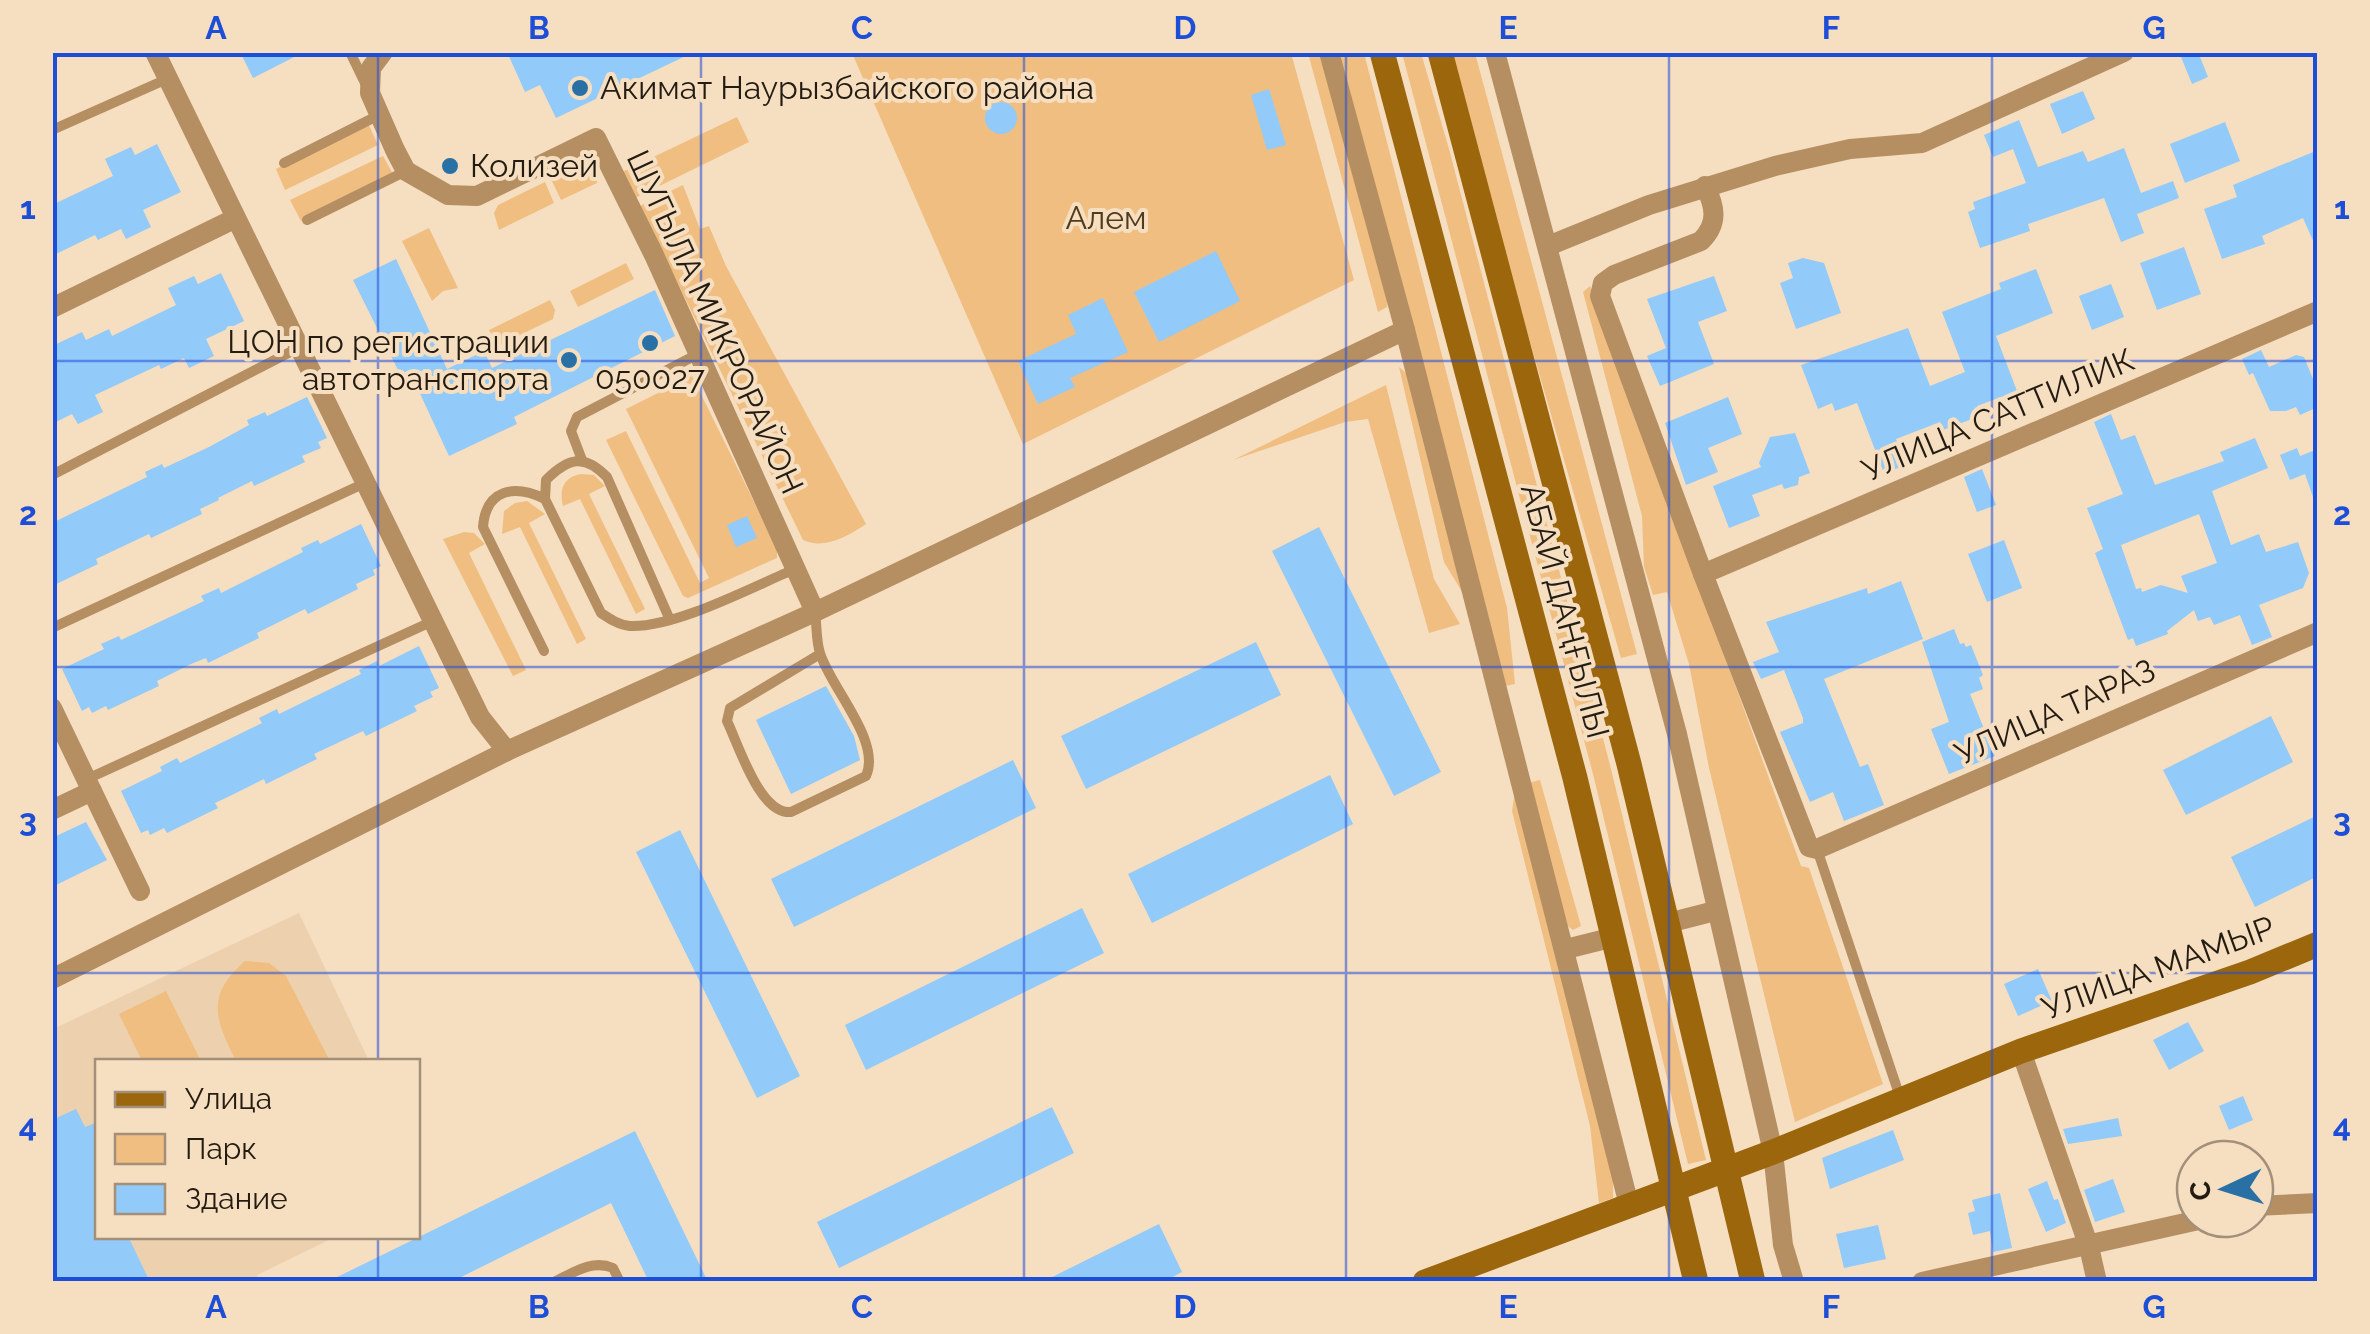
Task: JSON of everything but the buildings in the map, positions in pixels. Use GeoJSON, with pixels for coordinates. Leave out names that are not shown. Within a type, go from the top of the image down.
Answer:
{"type":"FeatureCollection","features":[{"type":"Feature","properties":{"kind":"main road","name":"АБАЙ ДАҢҒЫЛЫ"},"geometry":{"type":"LineString","coordinates":[[1382,52],[1570,759],[1696,1282]]}},
{"type":"Feature","properties":{"kind":"main road"},"geometry":{"type":"LineString","coordinates":[[1440,52],[1614,708],[1754,1282]]}},
{"type":"Feature","properties":{"kind":"main road","name":"УЛИЦА МАМЫР"},"geometry":{"type":"LineString","coordinates":[[1426,1282],[1773,1152],[2021,1051],[2250,972],[2318,944]]}},
{"type":"Feature","properties":{"kind":"street"},"geometry":{"type":"LineString","coordinates":[[155,52],[480,718],[507,751]]}},
{"type":"Feature","properties":{"kind":"street"},"geometry":{"type":"LineString","coordinates":[[382,52],[371,68],[370,93],[406,172]]}},
{"type":"Feature","properties":{"kind":"street"},"geometry":{"type":"LineString","coordinates":[[1329,52],[1566,949],[1629,1206]]}},
{"type":"Feature","properties":{"kind":"street"},"geometry":{"type":"LineString","coordinates":[[1495,52],[1677,734],[1773,1152],[1783,1245],[1794,1282]]}},
{"type":"Feature","properties":{"kind":"street"},"geometry":{"type":"LineString","coordinates":[[1548,246],[1705,186],[1831,152],[1922,142],[2124,52]]}},
{"type":"Feature","properties":{"kind":"street","name":"ШУГЫЛА МИКРОРАЙОН"},"geometry":{"type":"LineString","coordinates":[[406,172],[448,195],[478,196],[596,138],[815,612]]}},
{"type":"Feature","properties":{"kind":"street"},"geometry":{"type":"LineString","coordinates":[[1705,186],[1714,203],[1710,232],[1701,241],[1614,276],[1603,283],[1600,296],[1804,842],[1817,850]]}},
{"type":"Feature","properties":{"kind":"street"},"geometry":{"type":"LineString","coordinates":[[52,308],[234,218]]}},
{"type":"Feature","properties":{"kind":"street","name":"УЛИЦА САТТИЛИК"},"geometry":{"type":"LineString","coordinates":[[1702,574],[2318,311]]}},
{"type":"Feature","properties":{"kind":"street"},"geometry":{"type":"LineString","coordinates":[[52,979],[507,751],[815,612],[1405,330]]}},
{"type":"Feature","properties":{"kind":"street","name":"УЛИЦА ТАРАЗ"},"geometry":{"type":"LineString","coordinates":[[1817,850],[2318,632]]}},
{"type":"Feature","properties":{"kind":"street"},"geometry":{"type":"LineString","coordinates":[[52,708],[140,890]]}},
{"type":"Feature","properties":{"kind":"street"},"geometry":{"type":"LineString","coordinates":[[52,810],[89,785]]}},
{"type":"Feature","properties":{"kind":"street"},"geometry":{"type":"LineString","coordinates":[[1668,923],[1715,911]]}},
{"type":"Feature","properties":{"kind":"street"},"geometry":{"type":"LineString","coordinates":[[1566,949],[1614,937]]}},
{"type":"Feature","properties":{"kind":"street"},"geometry":{"type":"LineString","coordinates":[[2021,1051],[2089,1247],[2097,1282]]}},
{"type":"Feature","properties":{"kind":"street"},"geometry":{"type":"LineString","coordinates":[[2275,1205],[2318,1203]]}},
{"type":"Feature","properties":{"kind":"street"},"geometry":{"type":"LineString","coordinates":[[1922,1282],[2175,1226]]}},
{"type":"Feature","properties":{"kind":"lane"},"geometry":{"type":"LineString","coordinates":[[350,52],[370,93]]}},
{"type":"Feature","properties":{"kind":"lane"},"geometry":{"type":"LineString","coordinates":[[52,130],[167,80]]}},
{"type":"Feature","properties":{"kind":"lane"},"geometry":{"type":"LineString","coordinates":[[284,163],[379,115]]}},
{"type":"Feature","properties":{"kind":"lane"},"geometry":{"type":"LineString","coordinates":[[307,220],[406,172]]}},
{"type":"Feature","properties":{"kind":"lane"},"geometry":{"type":"LineString","coordinates":[[52,475],[298,348]]}},
{"type":"Feature","properties":{"kind":"lane"},"geometry":{"type":"LineString","coordinates":[[582,460],[572,430],[577,417],[698,353]]}},
{"type":"Feature","properties":{"kind":"lane"},"geometry":{"type":"LineString","coordinates":[[670,620],[607,477],[595,464],[582,460],[557,468],[546,480],[545,499],[602,613],[614,622],[629,626],[670,620],[796,568]]}},
{"type":"Feature","properties":{"kind":"lane"},"geometry":{"type":"LineString","coordinates":[[52,628],[365,483]]}},
{"type":"Feature","properties":{"kind":"lane"},"geometry":{"type":"LineString","coordinates":[[544,652],[483,527],[484,510],[499,494],[516,490],[545,499]]}},
{"type":"Feature","properties":{"kind":"lane"},"geometry":{"type":"LineString","coordinates":[[815,612],[820,654],[868,747],[871,766],[866,776],[791,812],[782,812],[765,801],[727,721],[728,713],[730,708],[820,654]]}},
{"type":"Feature","properties":{"kind":"lane"},"geometry":{"type":"LineString","coordinates":[[89,785],[433,621]]}},
{"type":"Feature","properties":{"kind":"lane"},"geometry":{"type":"LineString","coordinates":[[1817,850],[1901,1100]]}},
{"type":"Feature","properties":{"kind":"lane"},"geometry":{"type":"LineString","coordinates":[[554,1282],[590,1265],[604,1264],[614,1268],[620,1282]]}},
{"type":"Feature","properties":{"kind":"shaded area"},"geometry":{"type":"Polygon","coordinates":[[[299,913],[368,1059],[95,1059],[95,1239],[331,1239],[257,1275],[259,1281],[53,1282],[53,1029],[299,913]]]}},
{"type":"Feature","properties":{"kind":"green space","name":"Алем"},"geometry":{"type":"Polygon","coordinates":[[[852,53],[1291,53],[1354,280],[1023,444],[852,53]]]}},
{"type":"Feature","properties":{"kind":"green space"},"geometry":{"type":"Polygon","coordinates":[[[1308,53],[1322,53],[1388,294],[1387,307],[1378,312],[1308,53]]]}},
{"type":"Feature","properties":{"kind":"green space"},"geometry":{"type":"Polygon","coordinates":[[[1334,53],[1364,53],[1507,608],[1515,684],[1505,686],[1334,53]]]}},
{"type":"Feature","properties":{"kind":"green space"},"geometry":{"type":"Polygon","coordinates":[[[1402,53],[1421,53],[1449,149],[1611,769],[1706,1160],[1688,1164],[1593,774],[1402,53]]]}},
{"type":"Feature","properties":{"kind":"green space"},"geometry":{"type":"Polygon","coordinates":[[[1447,53],[1475,53],[1637,654],[1621,658],[1447,53]]]}},
{"type":"Feature","properties":{"kind":"green space"},"geometry":{"type":"Polygon","coordinates":[[[737,117],[749,142],[635,198],[622,172],[737,117]]]}},
{"type":"Feature","properties":{"kind":"green space"},"geometry":{"type":"Polygon","coordinates":[[[368,123],[378,145],[285,190],[276,169],[368,123]]]}},
{"type":"Feature","properties":{"kind":"green space"},"geometry":{"type":"Polygon","coordinates":[[[383,156],[394,176],[301,221],[290,200],[383,156]]]}},
{"type":"Feature","properties":{"kind":"green space"},"geometry":{"type":"Polygon","coordinates":[[[585,162],[597,169],[597,183],[561,200],[551,179],[585,162]]]}},
{"type":"Feature","properties":{"kind":"green space"},"geometry":{"type":"Polygon","coordinates":[[[545,182],[554,203],[499,230],[494,213],[498,205],[545,182]]]}},
{"type":"Feature","properties":{"kind":"green space"},"geometry":{"type":"Polygon","coordinates":[[[683,185],[700,229],[709,226],[726,266],[866,524],[844,537],[819,543],[803,540],[640,206],[683,185]]]}},
{"type":"Feature","properties":{"kind":"green space"},"geometry":{"type":"Polygon","coordinates":[[[429,228],[458,288],[443,291],[432,301],[402,241],[429,228]]]}},
{"type":"Feature","properties":{"kind":"green space"},"geometry":{"type":"Polygon","coordinates":[[[626,263],[634,279],[578,307],[570,291],[626,263]]]}},
{"type":"Feature","properties":{"kind":"green space"},"geometry":{"type":"Polygon","coordinates":[[[1590,286],[1801,866],[1809,868],[1883,1084],[1795,1122],[1709,768],[1689,664],[1667,592],[1653,595],[1644,567],[1642,516],[1583,292],[1590,286]]]}},
{"type":"Feature","properties":{"kind":"green space"},"geometry":{"type":"Polygon","coordinates":[[[550,300],[555,310],[553,319],[497,346],[489,330],[550,300]]]}},
{"type":"Feature","properties":{"kind":"green space"},"geometry":{"type":"Polygon","coordinates":[[[1399,367],[1413,379],[1467,600],[1444,562],[1399,367]]]}},
{"type":"Feature","properties":{"kind":"green space"},"geometry":{"type":"Polygon","coordinates":[[[692,376],[777,548],[777,558],[688,598],[683,596],[606,440],[626,431],[700,583],[709,578],[626,409],[692,376]]]}},
{"type":"Feature","properties":{"kind":"green space"},"geometry":{"type":"Polygon","coordinates":[[[1386,385],[1434,579],[1460,624],[1429,633],[1368,419],[1345,422],[1233,460],[1386,385]]]}},
{"type":"Feature","properties":{"kind":"green space"},"geometry":{"type":"Polygon","coordinates":[[[581,474],[594,475],[605,486],[589,494],[645,609],[636,614],[580,499],[563,506],[564,485],[581,474]]]}},
{"type":"Feature","properties":{"kind":"green space"},"geometry":{"type":"Polygon","coordinates":[[[527,501],[545,514],[529,523],[586,639],[577,644],[520,527],[502,534],[504,511],[527,501]]]}},
{"type":"Feature","properties":{"kind":"green space"},"geometry":{"type":"Polygon","coordinates":[[[474,533],[485,544],[469,553],[526,670],[513,676],[443,539],[474,533]]]}},
{"type":"Feature","properties":{"kind":"green space"},"geometry":{"type":"Polygon","coordinates":[[[1540,780],[1581,926],[1573,930],[1564,923],[1527,783],[1540,780]]]}},
{"type":"Feature","properties":{"kind":"green space"},"geometry":{"type":"Polygon","coordinates":[[[1515,790],[1613,1167],[1613,1198],[1599,1203],[1590,1126],[1512,811],[1515,790]]]}},
{"type":"Feature","properties":{"kind":"green space"},"geometry":{"type":"Polygon","coordinates":[[[245,961],[269,963],[286,976],[329,1059],[235,1059],[223,1033],[218,1008],[219,997],[245,961]]]}},
{"type":"Feature","properties":{"kind":"green space"},"geometry":{"type":"Polygon","coordinates":[[[166,991],[200,1059],[141,1059],[119,1014],[166,991]]]}},
{"type":"Feature","properties":{"kind":"place","name":"Акимат Наурызбайского района"},"geometry":{"type":"Point","coordinates":[580,88]}},
{"type":"Feature","properties":{"kind":"place","name":"Колизей"},"geometry":{"type":"Point","coordinates":[450,166]}},
{"type":"Feature","properties":{"kind":"place","name":"050027"},"geometry":{"type":"Point","coordinates":[650,343]}},
{"type":"Feature","properties":{"kind":"place","name":"ЦОН по регистрации автотранспорта"},"geometry":{"type":"Point","coordinates":[569,360]}}]}
